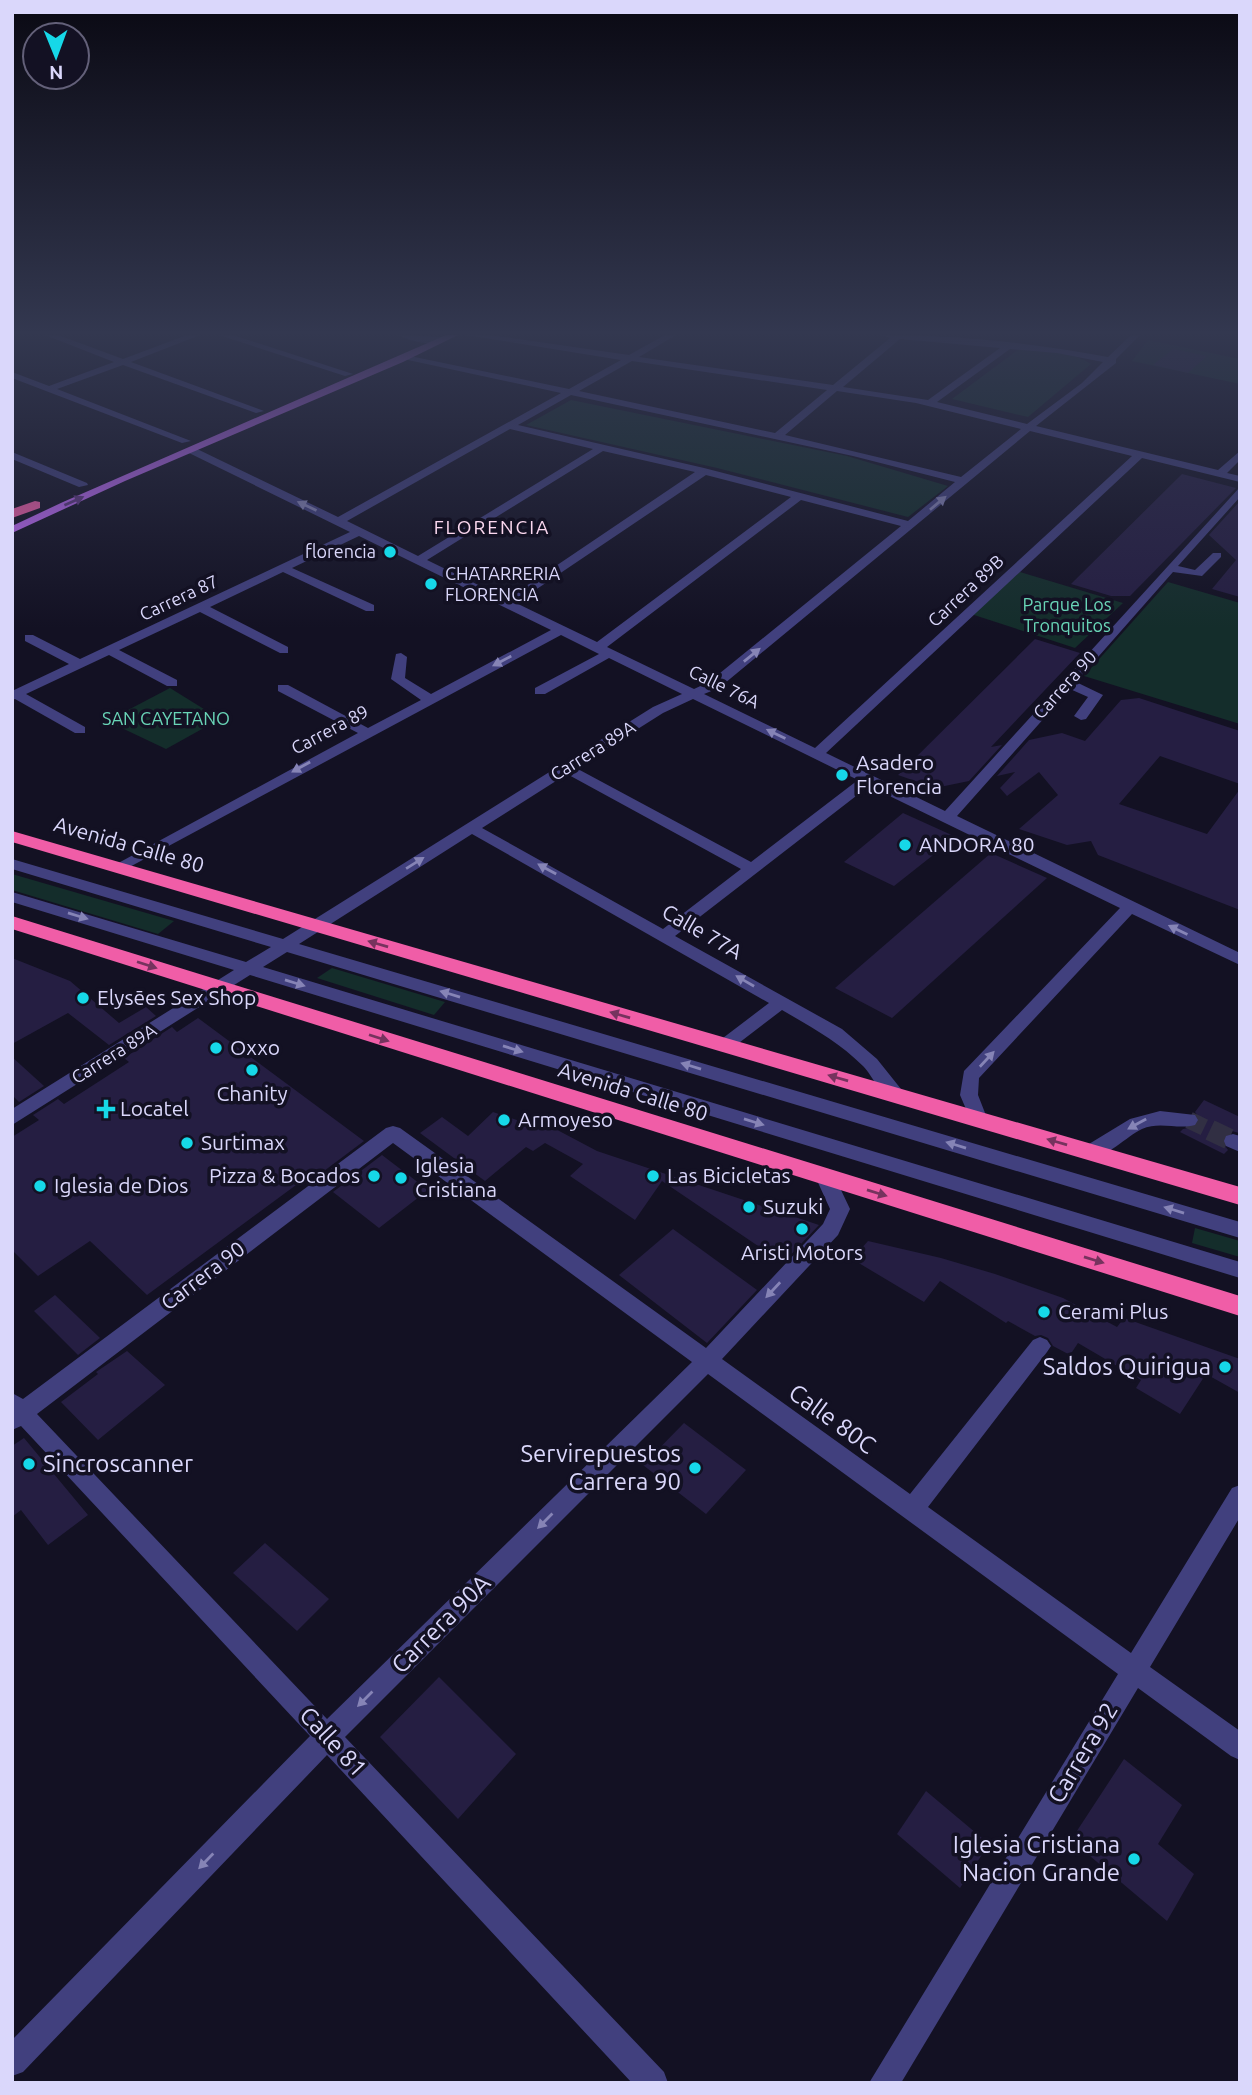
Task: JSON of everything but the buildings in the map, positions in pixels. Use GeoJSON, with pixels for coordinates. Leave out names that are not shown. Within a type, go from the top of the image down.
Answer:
{"type":"FeatureCollection","features":[{"type":"Feature","properties":{"kind":"highway"},"geometry":{"type":"LineString","coordinates":[[12,515],[35,505]]}},
{"type":"Feature","properties":{"kind":"highway","name":"Avenida Calle 80"},"geometry":{"type":"LineString","coordinates":[[12,836],[1240,1196]]}},
{"type":"Feature","properties":{"kind":"highway","name":"Avenida Calle 80"},"geometry":{"type":"LineString","coordinates":[[12,922],[1240,1306]]}},
{"type":"Feature","properties":{"kind":"main road"},"geometry":{"type":"LineString","coordinates":[[12,530],[215,433]]}},
{"type":"Feature","properties":{"kind":"main road"},"geometry":{"type":"LineString","coordinates":[[35,505],[225,433]]}},
{"type":"Feature","properties":{"kind":"street","name":"Calle 76A"},"geometry":{"type":"LineString","coordinates":[[155,433],[188,446],[277,496],[361,531],[1240,960]]}},
{"type":"Feature","properties":{"kind":"street"},"geometry":{"type":"LineString","coordinates":[[339,521],[496,433]]}},
{"type":"Feature","properties":{"kind":"street"},"geometry":{"type":"LineString","coordinates":[[537,433],[704,471],[911,526]]}},
{"type":"Feature","properties":{"kind":"street"},"geometry":{"type":"LineString","coordinates":[[763,433],[965,481]]}},
{"type":"Feature","properties":{"kind":"street"},"geometry":{"type":"LineString","coordinates":[[778,436],[782,433]]}},
{"type":"Feature","properties":{"kind":"street","name":"Carrera 89A"},"geometry":{"type":"LineString","coordinates":[[12,1118],[659,710],[715,685],[1023,433]]}},
{"type":"Feature","properties":{"kind":"street"},"geometry":{"type":"LineString","coordinates":[[1054,433],[1240,479]]}},
{"type":"Feature","properties":{"kind":"street"},"geometry":{"type":"LineString","coordinates":[[420,560],[601,448]]}},
{"type":"Feature","properties":{"kind":"street","name":"Carrera 89B"},"geometry":{"type":"LineString","coordinates":[[817,754],[1145,455],[1162,448]]}},
{"type":"Feature","properties":{"kind":"street"},"geometry":{"type":"LineString","coordinates":[[1220,474],[1240,454]]}},
{"type":"Feature","properties":{"kind":"street"},"geometry":{"type":"LineString","coordinates":[[12,455],[83,485]]}},
{"type":"Feature","properties":{"kind":"street"},"geometry":{"type":"LineString","coordinates":[[509,603],[704,471]]}},
{"type":"Feature","properties":{"kind":"street","name":"Carrera 90"},"geometry":{"type":"LineString","coordinates":[[947,818],[1240,490]]}},
{"type":"Feature","properties":{"kind":"street"},"geometry":{"type":"LineString","coordinates":[[540,691],[604,650],[800,495]]}},
{"type":"Feature","properties":{"kind":"street","name":"Carrera 87"},"geometry":{"type":"LineString","coordinates":[[14,695],[361,531]]}},
{"type":"Feature","properties":{"kind":"street"},"geometry":{"type":"LineString","coordinates":[[1170,568],[1198,574],[1217,555]]}},
{"type":"Feature","properties":{"kind":"street"},"geometry":{"type":"LineString","coordinates":[[283,568],[370,608]]}},
{"type":"Feature","properties":{"kind":"street"},"geometry":{"type":"LineString","coordinates":[[200,607],[284,650]]}},
{"type":"Feature","properties":{"kind":"street","name":"Carrera 89"},"geometry":{"type":"LineString","coordinates":[[119,867],[562,629]]}},
{"type":"Feature","properties":{"kind":"street"},"geometry":{"type":"LineString","coordinates":[[29,638],[79,664]]}},
{"type":"Feature","properties":{"kind":"street"},"geometry":{"type":"LineString","coordinates":[[109,650],[172,683]]}},
{"type":"Feature","properties":{"kind":"street"},"geometry":{"type":"LineString","coordinates":[[401,657],[398,679],[429,699]]}},
{"type":"Feature","properties":{"kind":"street"},"geometry":{"type":"LineString","coordinates":[[1067,683],[1096,695],[1081,716]]}},
{"type":"Feature","properties":{"kind":"street"},"geometry":{"type":"LineString","coordinates":[[284,688],[366,732]]}},
{"type":"Feature","properties":{"kind":"street"},"geometry":{"type":"LineString","coordinates":[[14,695],[80,730]]}},
{"type":"Feature","properties":{"kind":"street"},"geometry":{"type":"LineString","coordinates":[[566,768],[752,869]]}},
{"type":"Feature","properties":{"kind":"street"},"geometry":{"type":"LineString","coordinates":[[665,935],[869,779]]}},
{"type":"Feature","properties":{"kind":"street","name":"Calle 77A"},"geometry":{"type":"LineString","coordinates":[[471,828],[836,1033],[856,1048],[895,1094]]}},
{"type":"Feature","properties":{"kind":"street"},"geometry":{"type":"LineString","coordinates":[[12,864],[1240,1230]]}},
{"type":"Feature","properties":{"kind":"street"},"geometry":{"type":"LineString","coordinates":[[12,897],[1240,1270]]}},
{"type":"Feature","properties":{"kind":"street"},"geometry":{"type":"LineString","coordinates":[[978,1118],[969,1095],[970,1076],[1130,907]]}},
{"type":"Feature","properties":{"kind":"street"},"geometry":{"type":"LineString","coordinates":[[725,1045],[782,1003]]}},
{"type":"Feature","properties":{"kind":"street"},"geometry":{"type":"LineString","coordinates":[[1091,1152],[1149,1118],[1172,1116],[1189,1120]]}},
{"type":"Feature","properties":{"kind":"street","name":"Carrera 90"},"geometry":{"type":"LineString","coordinates":[[16,1411],[393,1133]]}},
{"type":"Feature","properties":{"kind":"street","name":"Calle 80C"},"geometry":{"type":"LineString","coordinates":[[393,1133],[1240,1747]]}},
{"type":"Feature","properties":{"kind":"street","name":"Carrera 90A"},"geometry":{"type":"LineString","coordinates":[[12,2061],[327,1737],[707,1361],[831,1229],[839,1209],[825,1176]]}},
{"type":"Feature","properties":{"kind":"street"},"geometry":{"type":"LineString","coordinates":[[912,1510],[1040,1346]]}},
{"type":"Feature","properties":{"kind":"street","name":"Calle 81"},"geometry":{"type":"LineString","coordinates":[[16,1411],[653,2083]]}},
{"type":"Feature","properties":{"kind":"street","name":"Carrera 92"},"geometry":{"type":"LineString","coordinates":[[884,2083],[1240,1496]]}},
{"type":"Feature","properties":{"kind":"green space"},"geometry":{"type":"Polygon","coordinates":[[[560,433],[732,433],[847,456],[948,486],[908,517],[717,468],[560,433]]]}},
{"type":"Feature","properties":{"kind":"green space","name":"Parque Los Tronquitos"},"geometry":{"type":"Polygon","coordinates":[[[1020,572],[1123,603],[1075,648],[971,614],[1020,572]]]}},
{"type":"Feature","properties":{"kind":"green space"},"geometry":{"type":"Polygon","coordinates":[[[1168,582],[1240,603],[1240,724],[1084,676],[1168,582]]]}},
{"type":"Feature","properties":{"kind":"green space","name":"SAN CAYETANO"},"geometry":{"type":"Polygon","coordinates":[[[170,688],[220,719],[166,749],[107,721],[170,688]]]}},
{"type":"Feature","properties":{"kind":"green space"},"geometry":{"type":"Polygon","coordinates":[[[12,874],[174,921],[158,934],[12,890],[12,874]]]}},
{"type":"Feature","properties":{"kind":"green space"},"geometry":{"type":"Polygon","coordinates":[[[332,968],[445,1002],[434,1015],[317,978],[332,968]]]}},
{"type":"Feature","properties":{"kind":"green space"},"geometry":{"type":"Polygon","coordinates":[[[1195,1228],[1240,1241],[1240,1257],[1192,1243],[1195,1228]]]}},
{"type":"Feature","properties":{"kind":"tunnel"},"geometry":{"type":"LineString","coordinates":[[1189,1120],[1214,1132]]}},
{"type":"Feature","properties":{"kind":"tunnel"},"geometry":{"type":"LineString","coordinates":[[1210,1130],[1233,1141]]}},
{"type":"Feature","properties":{"kind":"place","name":"florencia"},"geometry":{"type":"Point","coordinates":[390,552]}},
{"type":"Feature","properties":{"kind":"place","name":"CHATARRERIA FLORENCIA"},"geometry":{"type":"Point","coordinates":[431,584]}},
{"type":"Feature","properties":{"kind":"place","name":"Asadero Florencia"},"geometry":{"type":"Point","coordinates":[842,775]}},
{"type":"Feature","properties":{"kind":"place","name":"ANDORA 80"},"geometry":{"type":"Point","coordinates":[905,845]}},
{"type":"Feature","properties":{"kind":"place","name":"Elysēes Sex Shop"},"geometry":{"type":"Point","coordinates":[83,998]}},
{"type":"Feature","properties":{"kind":"place","name":"Oxxo"},"geometry":{"type":"Point","coordinates":[216,1048]}},
{"type":"Feature","properties":{"kind":"place","name":"Chanity"},"geometry":{"type":"Point","coordinates":[252,1070]}},
{"type":"Feature","properties":{"kind":"place","name":"Locatel"},"geometry":{"type":"Point","coordinates":[106,1109]}},
{"type":"Feature","properties":{"kind":"place","name":"Armoyeso"},"geometry":{"type":"Point","coordinates":[504,1120]}},
{"type":"Feature","properties":{"kind":"place","name":"Surtimax"},"geometry":{"type":"Point","coordinates":[187,1143]}},
{"type":"Feature","properties":{"kind":"place","name":"Pizza & Bocados"},"geometry":{"type":"Point","coordinates":[374,1176]}},
{"type":"Feature","properties":{"kind":"place","name":"Las Bicicletas"},"geometry":{"type":"Point","coordinates":[653,1176]}},
{"type":"Feature","properties":{"kind":"place","name":"Iglesia Cristiana"},"geometry":{"type":"Point","coordinates":[401,1178]}},
{"type":"Feature","properties":{"kind":"place","name":"Iglesia de Dios"},"geometry":{"type":"Point","coordinates":[40,1186]}},
{"type":"Feature","properties":{"kind":"place","name":"Suzuki"},"geometry":{"type":"Point","coordinates":[749,1207]}},
{"type":"Feature","properties":{"kind":"place","name":"Aristi Motors"},"geometry":{"type":"Point","coordinates":[802,1229]}},
{"type":"Feature","properties":{"kind":"place","name":"Cerami Plus"},"geometry":{"type":"Point","coordinates":[1044,1312]}},
{"type":"Feature","properties":{"kind":"place","name":"Saldos Quirigua"},"geometry":{"type":"Point","coordinates":[1225,1367]}},
{"type":"Feature","properties":{"kind":"place","name":"Sincroscanner"},"geometry":{"type":"Point","coordinates":[29,1464]}},
{"type":"Feature","properties":{"kind":"place","name":"Servirepuestos Carrera 90"},"geometry":{"type":"Point","coordinates":[695,1468]}},
{"type":"Feature","properties":{"kind":"place","name":"Iglesia Cristiana Nacion Grande"},"geometry":{"type":"Point","coordinates":[1134,1859]}},
{"type":"Feature","properties":{"kind":"district","name":"FLORENCIA"},"geometry":{"type":"Point","coordinates":[492,527]}}]}
